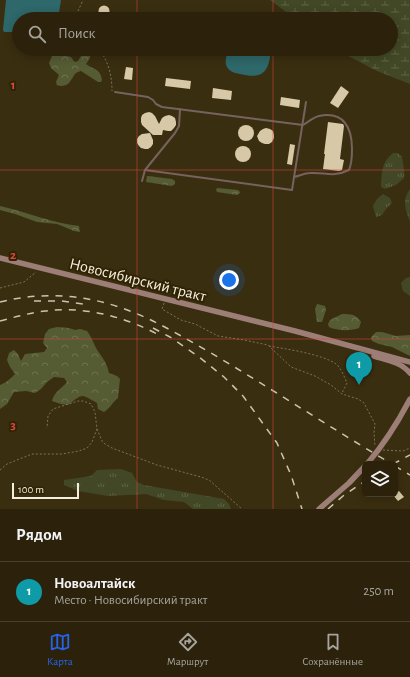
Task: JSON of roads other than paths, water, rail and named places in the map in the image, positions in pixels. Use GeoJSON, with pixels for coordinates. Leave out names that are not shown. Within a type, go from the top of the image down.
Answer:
{"type":"FeatureCollection","features":[{"type":"Feature","properties":{"kind":"main road","name":"Новосибирский тракт"},"geometry":{"type":"LineString","coordinates":[[0,258],[309,335],[410,362]]}},
{"type":"Feature","properties":{"kind":"main road"},"geometry":{"type":"LineString","coordinates":[[309,335],[325,342],[398,364],[406,368],[410,373]]}},
{"type":"Feature","properties":{"kind":"main road"},"geometry":{"type":"LineString","coordinates":[[369,461],[410,400]]}},
{"type":"Feature","properties":{"kind":"main road"},"geometry":{"type":"LineString","coordinates":[[319,509],[349,483],[362,469]]}},
{"type":"Feature","properties":{"kind":"lane"},"geometry":{"type":"LineString","coordinates":[[115,92],[148,97],[162,107],[303,125],[318,116],[336,116],[342,119],[347,124],[352,145],[352,163],[349,170],[341,174],[330,175],[309,173],[294,177]]}},
{"type":"Feature","properties":{"kind":"lane"},"geometry":{"type":"LineString","coordinates":[[145,170],[292,190],[306,102]]}},
{"type":"Feature","properties":{"kind":"lane"},"geometry":{"type":"LineString","coordinates":[[142,181],[145,170],[179,126],[180,109]]}},
{"type":"Feature","properties":{"kind":"water"},"geometry":{"type":"Polygon","coordinates":[[[6,0],[61,0],[59,12],[12,12],[12,32],[4,32],[6,0]]]}},
{"type":"Feature","properties":{"kind":"water"},"geometry":{"type":"Polygon","coordinates":[[[226,56],[270,56],[269,63],[264,72],[255,76],[238,74],[228,69],[226,65],[226,56]]]}},
{"type":"Feature","properties":{"kind":"railway"},"geometry":{"type":"LineString","coordinates":[[0,302],[30,297],[75,297],[90,299],[131,311],[166,328],[211,353],[387,461]]}},
{"type":"Feature","properties":{"kind":"railway"},"geometry":{"type":"LineString","coordinates":[[34,301],[62,301],[89,305]]}},
{"type":"Feature","properties":{"kind":"railway"},"geometry":{"type":"LineString","coordinates":[[0,321],[39,312],[59,310],[88,311],[117,317],[157,334]]}},
{"type":"Feature","properties":{"kind":"railway"},"geometry":{"type":"LineString","coordinates":[[153,328],[170,337],[199,357],[224,377],[243,396],[277,443],[291,475],[302,509]]}},
{"type":"Feature","properties":{"kind":"railway"},"geometry":{"type":"LineString","coordinates":[[398,461],[410,455]]}},
{"type":"Feature","properties":{"kind":"railway"},"geometry":{"type":"LineString","coordinates":[[398,468],[410,475]]}},
{"type":"Feature","properties":{"kind":"railway"},"geometry":{"type":"LineString","coordinates":[[328,509],[343,496],[362,483]]}},
{"type":"Feature","properties":{"kind":"place","name":"Новоалтайск"},"geometry":{"type":"Point","coordinates":[359,385]}}]}
